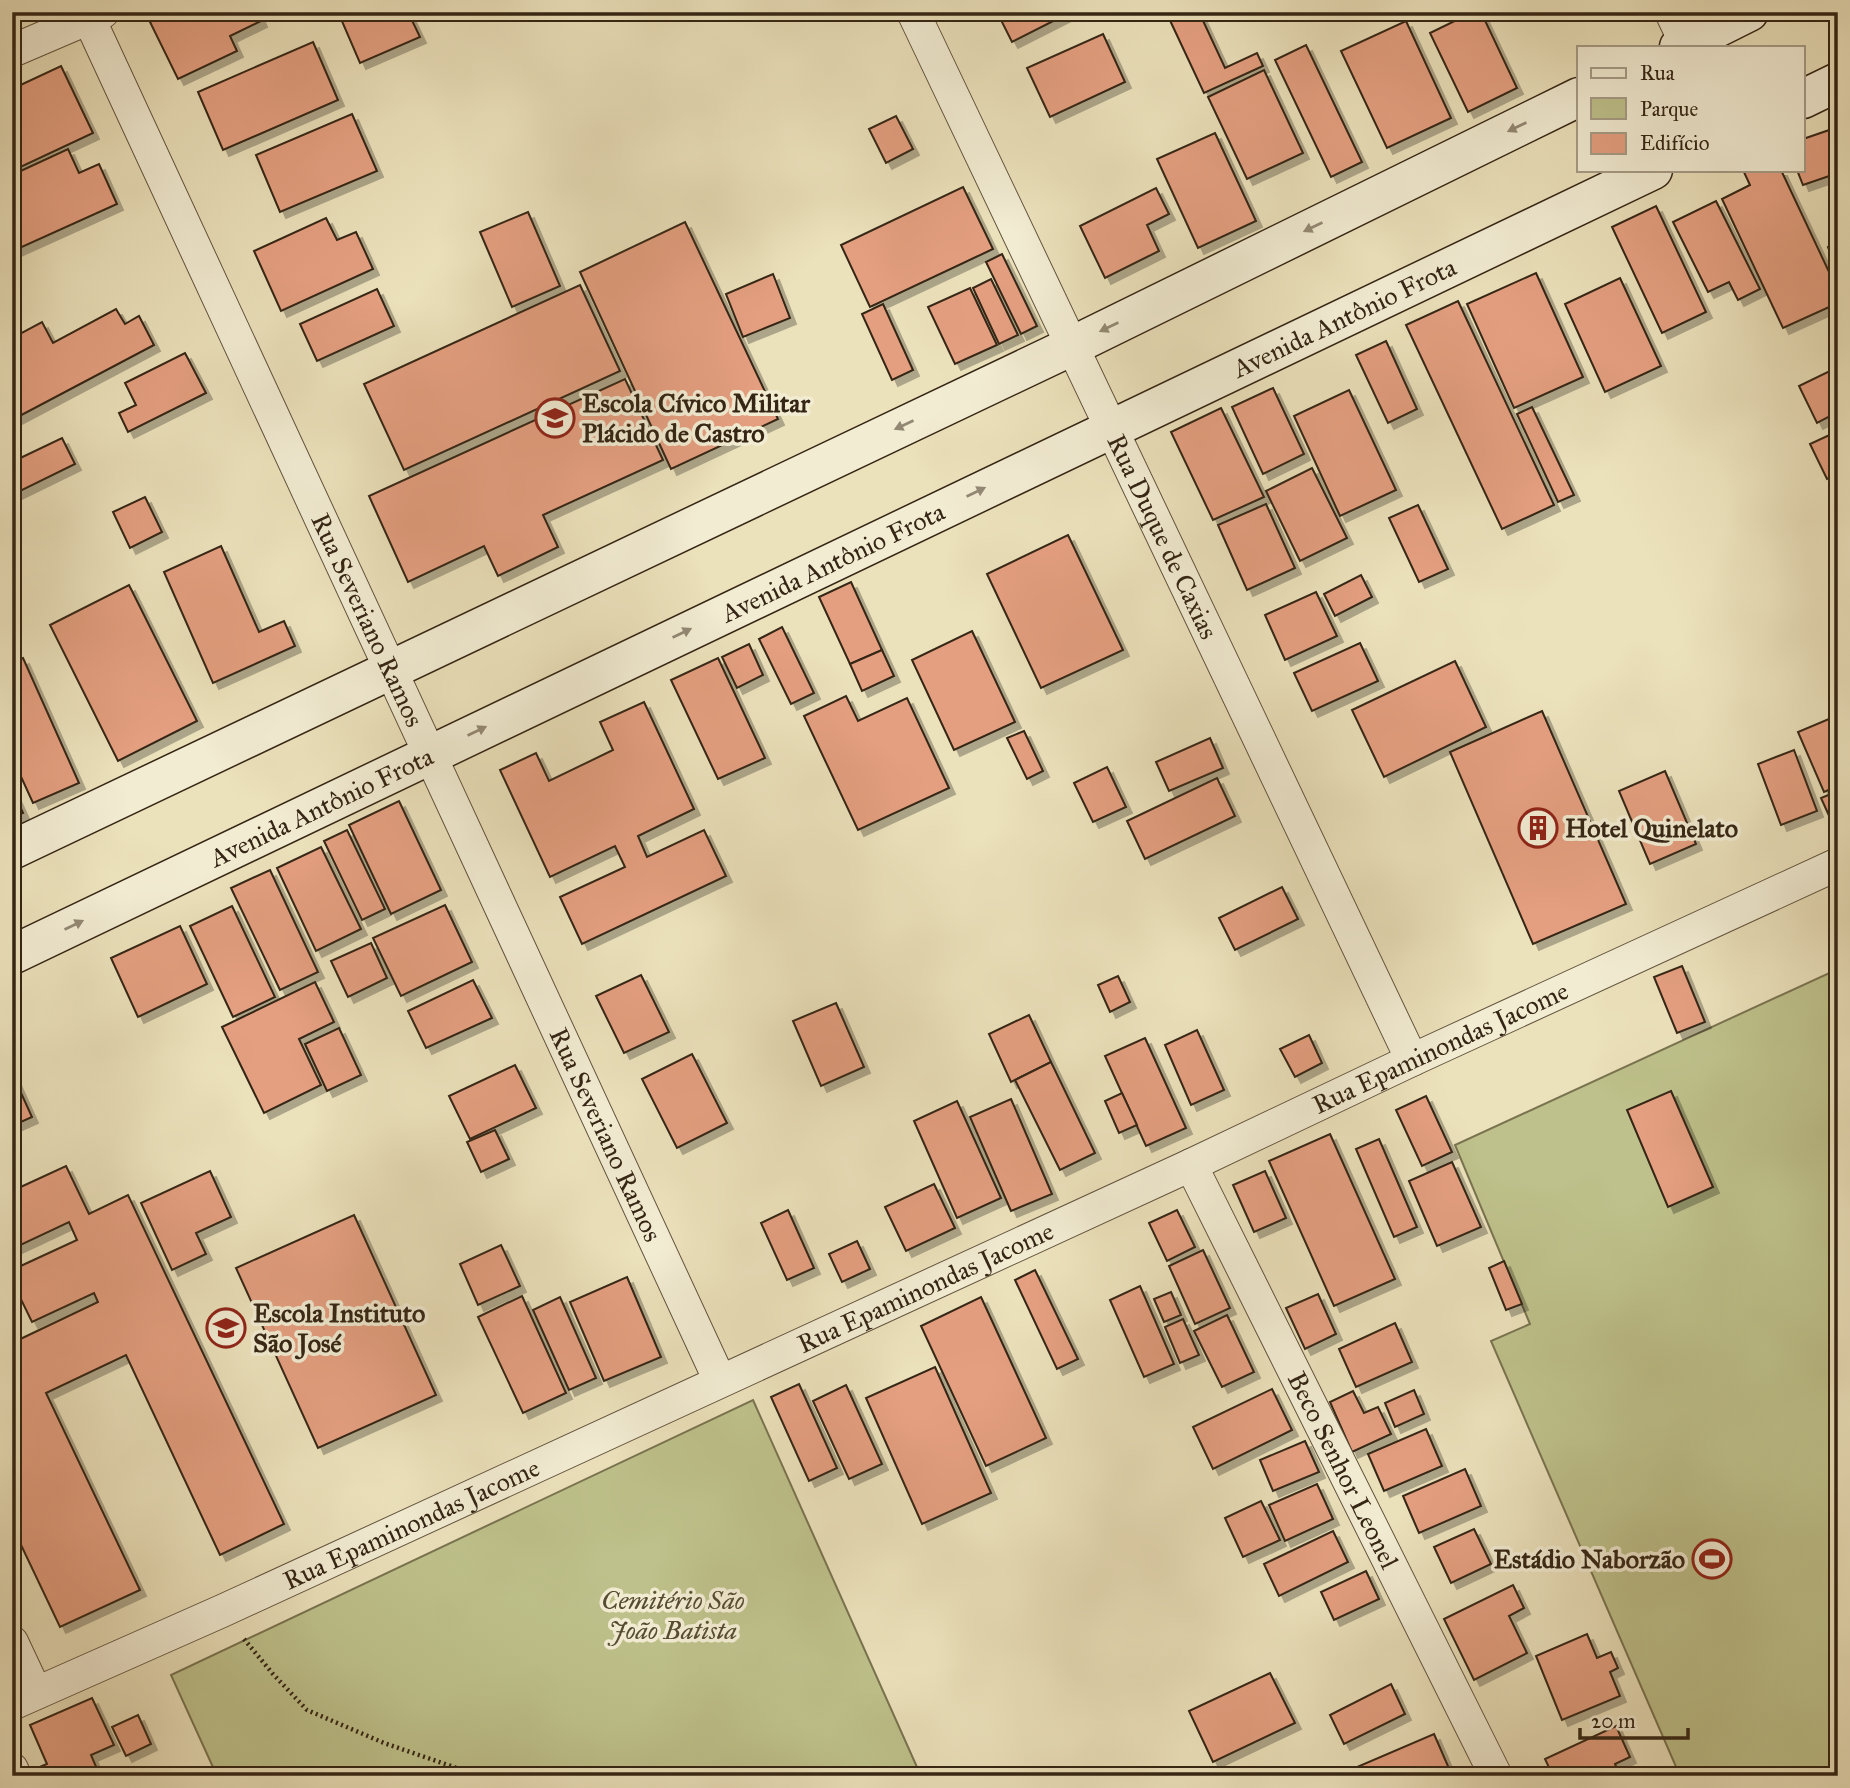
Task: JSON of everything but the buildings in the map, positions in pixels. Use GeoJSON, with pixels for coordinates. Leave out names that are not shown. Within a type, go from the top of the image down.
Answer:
{"type":"FeatureCollection","features":[{"type":"Feature","properties":{"kind":"main road"},"geometry":{"type":"LineString","coordinates":[[1679,34],[1749,12]]}},
{"type":"Feature","properties":{"kind":"main road"},"geometry":{"type":"LineString","coordinates":[[1804,99],[1838,82]]}},
{"type":"Feature","properties":{"kind":"main road"},"geometry":{"type":"LineString","coordinates":[[12,850],[1072,346],[1577,98]]}},
{"type":"Feature","properties":{"kind":"main road","name":"Avenida Antônio Frota"},"geometry":{"type":"LineString","coordinates":[[12,955],[1649,172]]}},
{"type":"Feature","properties":{"kind":"street","name":"Rua Duque de Caxias"},"geometry":{"type":"LineString","coordinates":[[913,12],[1412,1060]]}},
{"type":"Feature","properties":{"kind":"street"},"geometry":{"type":"LineString","coordinates":[[12,51],[93,14]]}},
{"type":"Feature","properties":{"kind":"street","name":"Rua Severiano Ramos"},"geometry":{"type":"LineString","coordinates":[[93,14],[720,1381]]}},
{"type":"Feature","properties":{"kind":"street","name":"Rua Epaminondas Jacome"},"geometry":{"type":"LineString","coordinates":[[24,1699],[222,1611],[1191,1165],[1838,864]]}},
{"type":"Feature","properties":{"kind":"street","name":"Beco Senhor Leonel"},"geometry":{"type":"LineString","coordinates":[[1191,1165],[1496,1776]]}},
{"type":"Feature","properties":{"kind":"street"},"geometry":{"type":"LineString","coordinates":[[12,1642],[24,1699]]}},
{"type":"Feature","properties":{"kind":"street"},"geometry":{"type":"LineString","coordinates":[[12,1769],[15,1776]]}},
{"type":"Feature","properties":{"kind":"path"},"geometry":{"type":"LineString","coordinates":[[222,1611],[272,1674],[307,1710],[384,1743],[480,1776]]}},
{"type":"Feature","properties":{"kind":"green space","name":"Estádio Naborzão"},"geometry":{"type":"Polygon","coordinates":[[[1838,969],[1838,1776],[1680,1776],[1491,1341],[1530,1324],[1455,1145],[1838,969]]]}},
{"type":"Feature","properties":{"kind":"green space","name":"Cemitério São João Batista"},"geometry":{"type":"Polygon","coordinates":[[[753,1400],[921,1776],[217,1776],[171,1675],[753,1400]]]}},
{"type":"Feature","properties":{"kind":"place","name":"Escola Cívico Militar Plácido de Castro"},"geometry":{"type":"Point","coordinates":[555,418]}},
{"type":"Feature","properties":{"kind":"place","name":"Hotel Quinelato"},"geometry":{"type":"Point","coordinates":[1538,828]}},
{"type":"Feature","properties":{"kind":"place","name":"Escola Instituto São José"},"geometry":{"type":"Point","coordinates":[226,1328]}},
{"type":"Feature","properties":{"kind":"place","name":"Estádio Naborzão"},"geometry":{"type":"Point","coordinates":[1712,1559]}}]}
